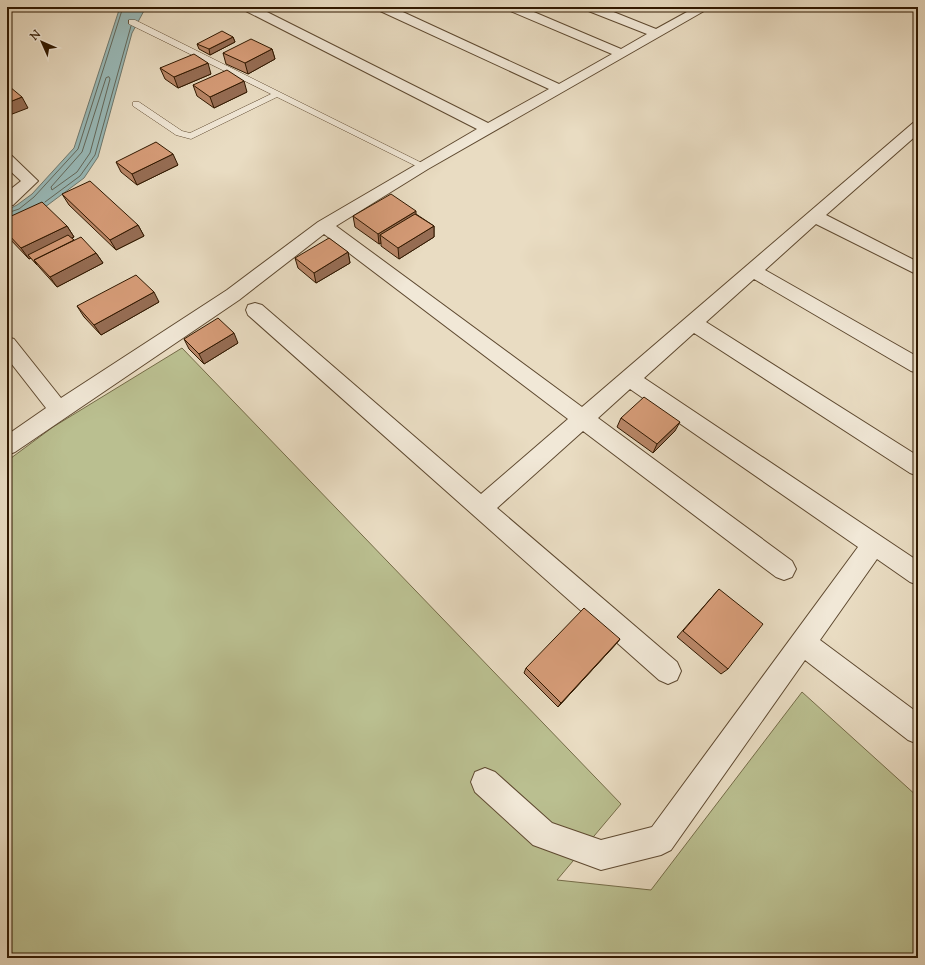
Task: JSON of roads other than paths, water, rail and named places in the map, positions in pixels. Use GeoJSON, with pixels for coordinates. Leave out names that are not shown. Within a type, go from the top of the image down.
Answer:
{"type":"FeatureCollection","features":[{"type":"Feature","properties":{"kind":"street"},"geometry":{"type":"LineString","coordinates":[[248,7],[488,129]]}},
{"type":"Feature","properties":{"kind":"street"},"geometry":{"type":"LineString","coordinates":[[382,7],[559,89]]}},
{"type":"Feature","properties":{"kind":"street"},"geometry":{"type":"LineString","coordinates":[[512,7],[622,54]]}},
{"type":"Feature","properties":{"kind":"street"},"geometry":{"type":"LineString","coordinates":[[590,7],[657,34]]}},
{"type":"Feature","properties":{"kind":"street"},"geometry":{"type":"LineString","coordinates":[[7,446],[233,295],[324,226],[423,166],[705,7]]}},
{"type":"Feature","properties":{"kind":"street"},"geometry":{"type":"LineString","coordinates":[[481,508],[918,126]]}},
{"type":"Feature","properties":{"kind":"street"},"geometry":{"type":"LineString","coordinates":[[7,159],[30,181],[7,201]]}},
{"type":"Feature","properties":{"kind":"street"},"geometry":{"type":"LineString","coordinates":[[814,216],[918,269]]}},
{"type":"Feature","properties":{"kind":"street"},"geometry":{"type":"LineString","coordinates":[[324,226],[784,569]]}},
{"type":"Feature","properties":{"kind":"street"},"geometry":{"type":"LineString","coordinates":[[752,270],[918,366]]}},
{"type":"Feature","properties":{"kind":"street"},"geometry":{"type":"LineString","coordinates":[[255,310],[668,671]]}},
{"type":"Feature","properties":{"kind":"street"},"geometry":{"type":"LineString","coordinates":[[693,323],[918,468]]}},
{"type":"Feature","properties":{"kind":"street"},"geometry":{"type":"LineString","coordinates":[[7,344],[59,410]]}},
{"type":"Feature","properties":{"kind":"street"},"geometry":{"type":"LineString","coordinates":[[629,378],[918,574]]}},
{"type":"Feature","properties":{"kind":"street"},"geometry":{"type":"LineString","coordinates":[[485,782],[543,835],[601,855],[661,840],[874,544]]}},
{"type":"Feature","properties":{"kind":"street"},"geometry":{"type":"LineString","coordinates":[[803,643],[918,730]]}},
{"type":"Feature","properties":{"kind":"lane"},"geometry":{"type":"LineString","coordinates":[[132,22],[423,166]]}},
{"type":"Feature","properties":{"kind":"lane"},"geometry":{"type":"LineString","coordinates":[[136,104],[179,133],[190,136],[277,94]]}},
{"type":"Feature","properties":{"kind":"water"},"geometry":{"type":"Polygon","coordinates":[[[120,7],[146,7],[132,33],[98,157],[84,178],[37,213],[7,228],[7,210],[32,194],[74,148],[120,7]]]}}]}
